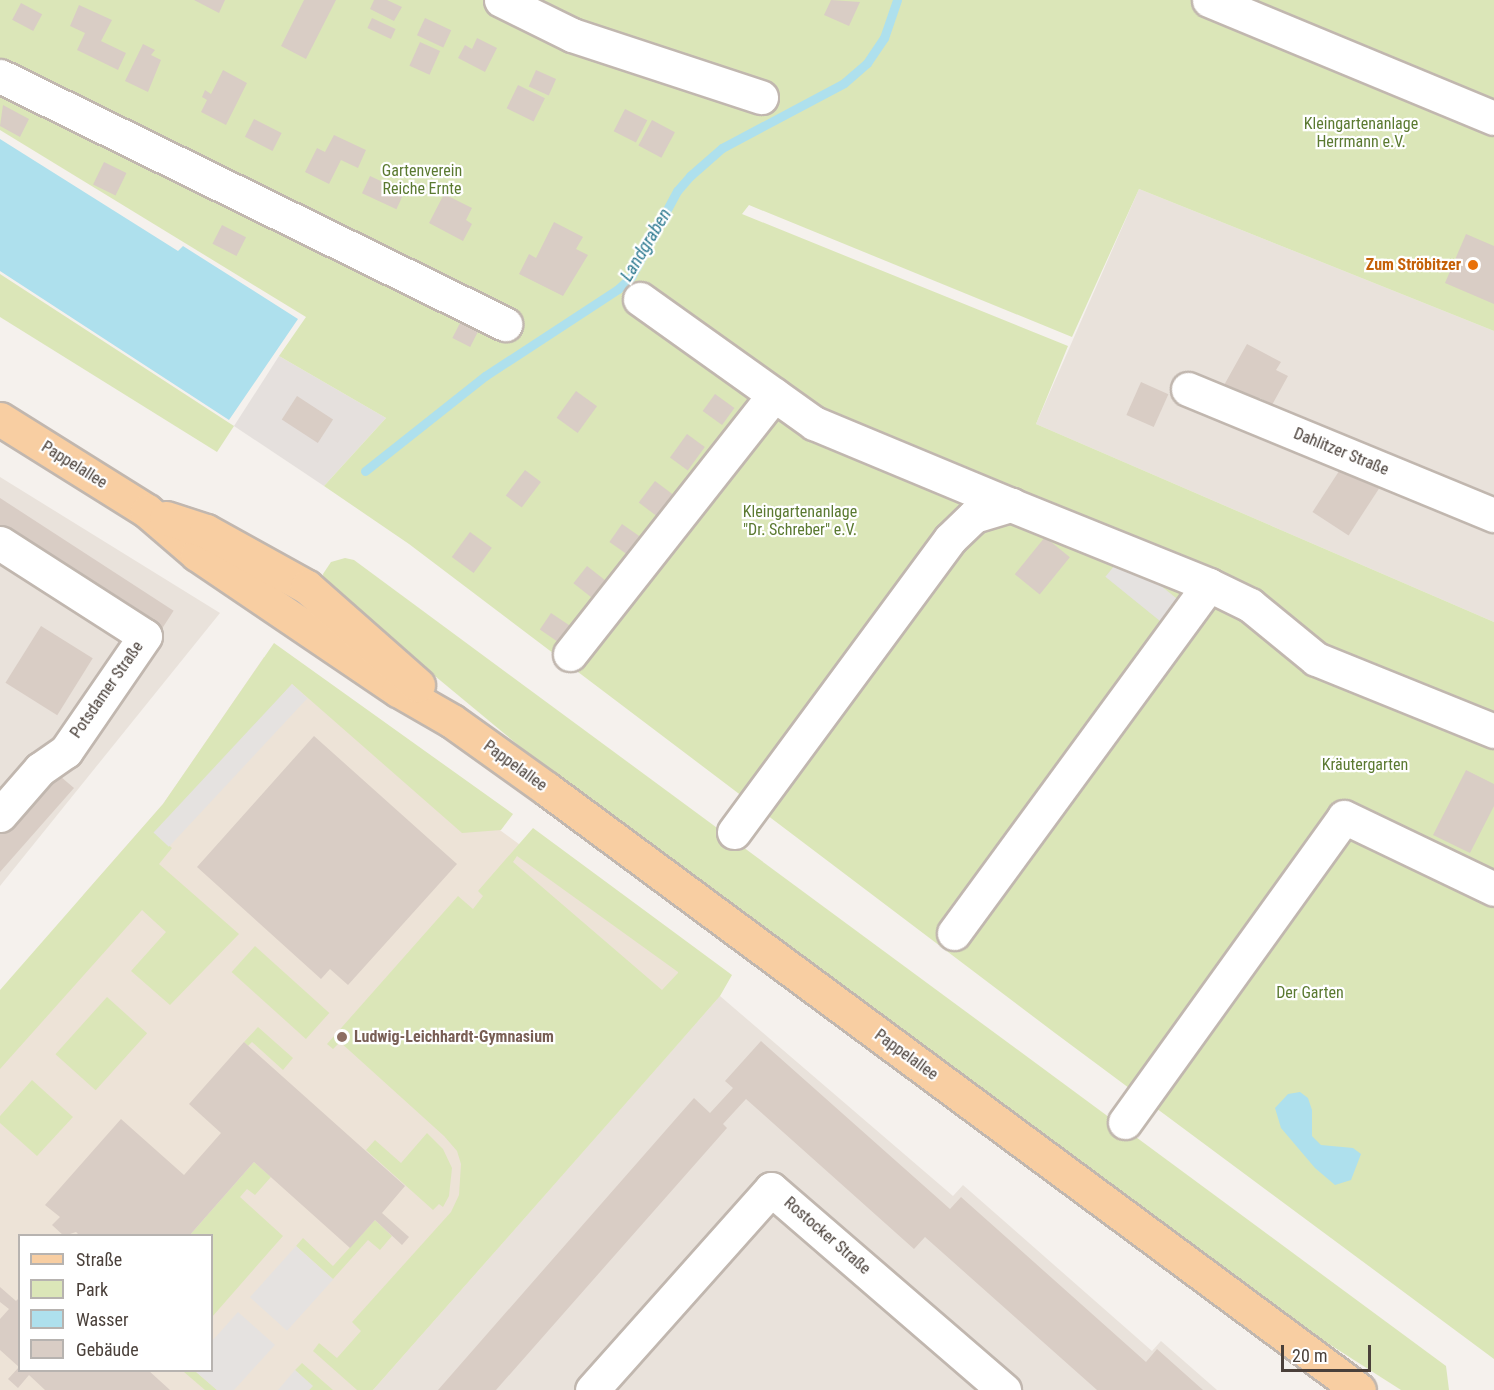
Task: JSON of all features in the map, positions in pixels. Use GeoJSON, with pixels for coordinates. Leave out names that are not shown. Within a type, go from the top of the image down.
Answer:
{"type":"FeatureCollection","features":[{"type":"Feature","properties":{"kind":"main road","name":"Pappelallee"},"geometry":{"type":"LineString","coordinates":[[0,419],[147,512],[197,554],[398,690],[452,721],[1359,1390]]}},
{"type":"Feature","properties":{"kind":"street"},"geometry":{"type":"LineString","coordinates":[[501,0],[572,35],[761,97]]}},
{"type":"Feature","properties":{"kind":"street"},"geometry":{"type":"LineString","coordinates":[[1209,0],[1494,118]]}},
{"type":"Feature","properties":{"kind":"street"},"geometry":{"type":"LineString","coordinates":[[0,76],[506,324]]}},
{"type":"Feature","properties":{"kind":"street"},"geometry":{"type":"LineString","coordinates":[[640,299],[814,423],[1209,585],[1250,605],[1316,659],[1494,730]]}},
{"type":"Feature","properties":{"kind":"street","name":"Dahlitzer Straße"},"geometry":{"type":"LineString","coordinates":[[1188,389],[1494,515]]}},
{"type":"Feature","properties":{"kind":"street"},"geometry":{"type":"LineString","coordinates":[[570,654],[774,395]]}},
{"type":"Feature","properties":{"kind":"street"},"geometry":{"type":"LineString","coordinates":[[734,832],[950,539],[974,516],[1011,505]]}},
{"type":"Feature","properties":{"kind":"street","name":"Potsdamer Straße"},"geometry":{"type":"LineString","coordinates":[[0,543],[145,636],[66,751],[40,769],[0,815]]}},
{"type":"Feature","properties":{"kind":"street"},"geometry":{"type":"LineString","coordinates":[[954,933],[1209,585]]}},
{"type":"Feature","properties":{"kind":"street"},"geometry":{"type":"LineString","coordinates":[[1125,1122],[1344,817],[1494,889]]}},
{"type":"Feature","properties":{"kind":"street","name":"Rostocker Straße"},"geometry":{"type":"LineString","coordinates":[[592,1390],[771,1189],[1004,1390]]}},
{"type":"Feature","properties":{"kind":"shaded area"},"geometry":{"type":"Polygon","coordinates":[[[1139,189],[1494,331],[1494,622],[1036,424],[1139,189]]]}},
{"type":"Feature","properties":{"kind":"shaded area"},"geometry":{"type":"Polygon","coordinates":[[[279,356],[386,418],[324,486],[234,426],[279,356]]]}},
{"type":"Feature","properties":{"kind":"shaded area"},"geometry":{"type":"Polygon","coordinates":[[[0,477],[220,613],[0,886],[0,477]]]}},
{"type":"Feature","properties":{"kind":"shaded area"},"geometry":{"type":"Polygon","coordinates":[[[1123,555],[1181,602],[1164,624],[1105,577],[1123,555]]]}},
{"type":"Feature","properties":{"kind":"shaded area","name":"Ludwig-Leichhardt-Gymnasium"},"geometry":{"type":"Polygon","coordinates":[[[264,657],[685,966],[720,996],[373,1390],[0,1390],[0,1014],[84,894],[163,804],[264,657]]]}},
{"type":"Feature","properties":{"kind":"shaded area"},"geometry":{"type":"Polygon","coordinates":[[[292,684],[307,698],[169,847],[154,832],[292,684]]]}},
{"type":"Feature","properties":{"kind":"shaded area"},"geometry":{"type":"Polygon","coordinates":[[[720,996],[953,1196],[963,1185],[1152,1351],[1161,1341],[1217,1390],[373,1390],[720,996]]]}},
{"type":"Feature","properties":{"kind":"shaded area"},"geometry":{"type":"Polygon","coordinates":[[[296,1246],[333,1279],[287,1331],[250,1297],[296,1246]]]}},
{"type":"Feature","properties":{"kind":"shaded area"},"geometry":{"type":"Polygon","coordinates":[[[238,1312],[275,1345],[234,1390],[217,1390],[196,1372],[213,1372],[213,1340],[238,1312]]]}},
{"type":"Feature","properties":{"kind":"shaded area"},"geometry":{"type":"Polygon","coordinates":[[[295,1370],[313,1386],[309,1390],[278,1390],[295,1370]]]}},
{"type":"Feature","properties":{"kind":"green space"},"geometry":{"type":"Polygon","coordinates":[[[0,0],[1494,0],[1494,331],[1139,189],[1072,337],[749,205],[742,214],[1068,346],[1036,424],[1494,622],[1494,1359],[1055,1033],[409,544],[324,486],[386,418],[279,356],[306,317],[0,130],[0,0]]]}},
{"type":"Feature","properties":{"kind":"green space"},"geometry":{"type":"Polygon","coordinates":[[[0,274],[234,426],[217,452],[0,317],[0,274]]]}},
{"type":"Feature","properties":{"kind":"green space"},"geometry":{"type":"Polygon","coordinates":[[[345,558],[354,560],[1446,1366],[1449,1390],[1401,1390],[1282,1314],[553,774],[324,584],[323,574],[331,562],[345,558]]]}},
{"type":"Feature","properties":{"kind":"green space"},"geometry":{"type":"Polygon","coordinates":[[[274,643],[513,814],[501,830],[462,833],[292,684],[157,835],[172,848],[159,864],[239,934],[170,1005],[131,971],[166,932],[142,910],[0,1069],[0,990],[163,804],[274,643]]]}},
{"type":"Feature","properties":{"kind":"green space"},"geometry":{"type":"Polygon","coordinates":[[[533,828],[732,975],[720,996],[373,1390],[357,1390],[313,1351],[319,1343],[337,1358],[361,1331],[352,1322],[451,1212],[459,1195],[461,1164],[457,1151],[444,1136],[340,1042],[333,1049],[327,1044],[458,896],[473,909],[483,896],[478,891],[533,828]],[[517,856],[513,862],[662,990],[678,972],[517,856]]]}},
{"type":"Feature","properties":{"kind":"green space"},"geometry":{"type":"Polygon","coordinates":[[[255,946],[329,1013],[306,1039],[232,972],[255,946]]]}},
{"type":"Feature","properties":{"kind":"green space"},"geometry":{"type":"Polygon","coordinates":[[[107,997],[147,1033],[96,1090],[55,1054],[107,997]]]}},
{"type":"Feature","properties":{"kind":"green space"},"geometry":{"type":"Polygon","coordinates":[[[258,1027],[293,1058],[283,1070],[252,1042],[248,1046],[244,1042],[258,1027]]]}},
{"type":"Feature","properties":{"kind":"green space"},"geometry":{"type":"Polygon","coordinates":[[[32,1080],[73,1117],[37,1156],[0,1123],[0,1116],[32,1080]]]}},
{"type":"Feature","properties":{"kind":"green space"},"geometry":{"type":"Polygon","coordinates":[[[427,1133],[443,1149],[452,1168],[449,1196],[443,1207],[439,1204],[433,1210],[366,1150],[375,1140],[401,1163],[427,1133]]]}},
{"type":"Feature","properties":{"kind":"green space"},"geometry":{"type":"Polygon","coordinates":[[[254,1162],[271,1177],[255,1195],[247,1189],[240,1197],[283,1236],[213,1316],[213,1234],[191,1234],[254,1162]]]}},
{"type":"Feature","properties":{"kind":"green space"},"geometry":{"type":"Polygon","coordinates":[[[375,1220],[392,1236],[380,1250],[368,1240],[333,1279],[296,1246],[303,1238],[333,1266],[375,1220]]]}},
{"type":"Feature","properties":{"kind":"green space"},"geometry":{"type":"Polygon","coordinates":[[[302,1363],[333,1390],[309,1390],[312,1386],[295,1370],[302,1363]]]}},
{"type":"Feature","properties":{"kind":"green space"},"geometry":{"type":"Polygon","coordinates":[[[184,1372],[196,1372],[217,1390],[205,1390],[184,1372]]]}},
{"type":"Feature","properties":{"kind":"water"},"geometry":{"type":"Polygon","coordinates":[[[0,139],[178,251],[183,246],[298,319],[229,420],[0,271],[0,139]]]}},
{"type":"Feature","properties":{"kind":"water"},"geometry":{"type":"Polygon","coordinates":[[[1300,1092],[1308,1098],[1312,1110],[1312,1136],[1321,1145],[1353,1148],[1361,1154],[1351,1180],[1335,1185],[1315,1168],[1281,1128],[1275,1108],[1288,1094],[1300,1092]]]}},
{"type":"Feature","properties":{"kind":"building"},"geometry":{"type":"Polygon","coordinates":[[[194,0],[225,0],[219,13],[194,0]]]}},
{"type":"Feature","properties":{"kind":"building"},"geometry":{"type":"Polygon","coordinates":[[[304,0],[336,0],[306,59],[281,46],[304,0]]]}},
{"type":"Feature","properties":{"kind":"building"},"geometry":{"type":"Polygon","coordinates":[[[374,0],[387,0],[402,7],[394,21],[370,9],[374,0]]]}},
{"type":"Feature","properties":{"kind":"building"},"geometry":{"type":"Polygon","coordinates":[[[831,0],[860,2],[849,26],[824,15],[831,0]]]}},
{"type":"Feature","properties":{"kind":"building"},"geometry":{"type":"Polygon","coordinates":[[[21,3],[42,14],[33,31],[12,20],[21,3]]]}},
{"type":"Feature","properties":{"kind":"building"},"geometry":{"type":"Polygon","coordinates":[[[79,5],[112,20],[101,41],[126,53],[118,70],[77,50],[85,33],[70,26],[79,5]]]}},
{"type":"Feature","properties":{"kind":"building"},"geometry":{"type":"Polygon","coordinates":[[[372,18],[396,29],[391,39],[367,28],[372,18]]]}},
{"type":"Feature","properties":{"kind":"building"},"geometry":{"type":"Polygon","coordinates":[[[425,18],[451,30],[443,47],[417,35],[425,18]]]}},
{"type":"Feature","properties":{"kind":"building"},"geometry":{"type":"Polygon","coordinates":[[[477,38],[497,48],[485,72],[458,58],[465,45],[472,49],[477,38]]]}},
{"type":"Feature","properties":{"kind":"building"},"geometry":{"type":"Polygon","coordinates":[[[420,42],[440,51],[430,75],[409,66],[420,42]]]}},
{"type":"Feature","properties":{"kind":"building"},"geometry":{"type":"Polygon","coordinates":[[[143,44],[155,50],[151,55],[161,60],[148,92],[125,81],[143,44]]]}},
{"type":"Feature","properties":{"kind":"building"},"geometry":{"type":"Polygon","coordinates":[[[223,70],[247,83],[226,125],[201,112],[207,100],[202,97],[205,90],[211,94],[223,70]]]}},
{"type":"Feature","properties":{"kind":"building"},"geometry":{"type":"Polygon","coordinates":[[[536,70],[556,79],[549,95],[529,86],[536,70]]]}},
{"type":"Feature","properties":{"kind":"building"},"geometry":{"type":"Polygon","coordinates":[[[518,85],[545,98],[534,122],[507,108],[518,85]]]}},
{"type":"Feature","properties":{"kind":"building"},"geometry":{"type":"Polygon","coordinates":[[[3,105],[29,119],[20,137],[0,126],[3,105]]]}},
{"type":"Feature","properties":{"kind":"building"},"geometry":{"type":"Polygon","coordinates":[[[625,109],[647,120],[636,143],[614,131],[625,109]]]}},
{"type":"Feature","properties":{"kind":"building"},"geometry":{"type":"Polygon","coordinates":[[[254,119],[282,133],[273,151],[245,137],[254,119]]]}},
{"type":"Feature","properties":{"kind":"building"},"geometry":{"type":"Polygon","coordinates":[[[652,120],[675,132],[661,158],[638,146],[652,120]]]}},
{"type":"Feature","properties":{"kind":"building"},"geometry":{"type":"Polygon","coordinates":[[[334,135],[366,150],[358,168],[341,160],[329,184],[305,172],[317,148],[325,152],[334,135]]]}},
{"type":"Feature","properties":{"kind":"building"},"geometry":{"type":"Polygon","coordinates":[[[104,162],[126,173],[116,195],[93,184],[104,162]]]}},
{"type":"Feature","properties":{"kind":"building"},"geometry":{"type":"Polygon","coordinates":[[[370,176],[404,192],[396,209],[362,193],[370,176]]]}},
{"type":"Feature","properties":{"kind":"building"},"geometry":{"type":"Polygon","coordinates":[[[444,194],[472,208],[466,220],[472,224],[463,241],[429,223],[444,194]]]}},
{"type":"Feature","properties":{"kind":"building"},"geometry":{"type":"Polygon","coordinates":[[[554,222],[583,237],[576,249],[588,255],[563,296],[519,274],[529,254],[536,258],[554,222]]]}},
{"type":"Feature","properties":{"kind":"building"},"geometry":{"type":"Polygon","coordinates":[[[222,225],[246,237],[237,256],[212,244],[222,225]]]}},
{"type":"Feature","properties":{"kind":"building","name":"Zum Ströbitzer"},"geometry":{"type":"Polygon","coordinates":[[[1466,234],[1494,246],[1494,304],[1445,283],[1466,234]]]}},
{"type":"Feature","properties":{"kind":"building"},"geometry":{"type":"Polygon","coordinates":[[[461,321],[479,330],[470,347],[452,338],[461,321]]]}},
{"type":"Feature","properties":{"kind":"building"},"geometry":{"type":"Polygon","coordinates":[[[1247,344],[1281,362],[1276,370],[1288,376],[1272,405],[1260,398],[1256,405],[1223,387],[1247,344]]]}},
{"type":"Feature","properties":{"kind":"building"},"geometry":{"type":"Polygon","coordinates":[[[1141,382],[1168,394],[1154,427],[1126,415],[1141,382]]]}},
{"type":"Feature","properties":{"kind":"building"},"geometry":{"type":"Polygon","coordinates":[[[576,391],[597,406],[578,433],[557,418],[576,391]]]}},
{"type":"Feature","properties":{"kind":"building"},"geometry":{"type":"Polygon","coordinates":[[[715,394],[734,408],[722,425],[703,411],[715,394]]]}},
{"type":"Feature","properties":{"kind":"building"},"geometry":{"type":"Polygon","coordinates":[[[297,396],[333,419],[318,443],[282,419],[297,396]]]}},
{"type":"Feature","properties":{"kind":"building"},"geometry":{"type":"Polygon","coordinates":[[[687,434],[705,447],[688,470],[670,457],[687,434]]]}},
{"type":"Feature","properties":{"kind":"building"},"geometry":{"type":"Polygon","coordinates":[[[1343,465],[1379,488],[1349,535],[1313,512],[1343,465]]]}},
{"type":"Feature","properties":{"kind":"building"},"geometry":{"type":"Polygon","coordinates":[[[525,470],[541,482],[522,508],[506,496],[525,470]]]}},
{"type":"Feature","properties":{"kind":"building"},"geometry":{"type":"Polygon","coordinates":[[[655,481],[675,496],[659,518],[639,503],[655,481]]]}},
{"type":"Feature","properties":{"kind":"building"},"geometry":{"type":"Polygon","coordinates":[[[0,498],[174,611],[159,633],[0,530],[0,498]]]}},
{"type":"Feature","properties":{"kind":"building"},"geometry":{"type":"Polygon","coordinates":[[[622,524],[639,536],[627,554],[609,542],[622,524]]]}},
{"type":"Feature","properties":{"kind":"building"},"geometry":{"type":"Polygon","coordinates":[[[470,532],[492,548],[474,573],[452,557],[470,532]]]}},
{"type":"Feature","properties":{"kind":"building"},"geometry":{"type":"Polygon","coordinates":[[[1045,537],[1070,557],[1040,594],[1015,574],[1045,537]]]}},
{"type":"Feature","properties":{"kind":"building"},"geometry":{"type":"Polygon","coordinates":[[[587,566],[605,580],[592,597],[573,583],[587,566]]]}},
{"type":"Feature","properties":{"kind":"building"},"geometry":{"type":"Polygon","coordinates":[[[551,613],[570,626],[559,642],[540,630],[551,613]]]}},
{"type":"Feature","properties":{"kind":"building"},"geometry":{"type":"Polygon","coordinates":[[[41,626],[93,658],[57,715],[5,683],[41,626]]]}},
{"type":"Feature","properties":{"kind":"building"},"geometry":{"type":"Polygon","coordinates":[[[314,736],[457,864],[348,985],[330,969],[321,979],[197,867],[314,736]]]}},
{"type":"Feature","properties":{"kind":"building"},"geometry":{"type":"Polygon","coordinates":[[[1466,770],[1494,784],[1494,806],[1470,853],[1433,835],[1466,770]]]}},
{"type":"Feature","properties":{"kind":"building"},"geometry":{"type":"Polygon","coordinates":[[[54,771],[74,788],[0,872],[0,831],[54,771]]]}},
{"type":"Feature","properties":{"kind":"building"},"geometry":{"type":"Polygon","coordinates":[[[761,1041],[950,1209],[961,1197],[1146,1362],[1157,1349],[1203,1390],[1097,1390],[925,1237],[914,1249],[746,1099],[723,1124],[727,1128],[496,1390],[438,1390],[694,1098],[710,1113],[733,1088],[725,1081],[761,1041]]]}},
{"type":"Feature","properties":{"kind":"building"},"geometry":{"type":"Polygon","coordinates":[[[244,1042],[405,1186],[382,1213],[409,1237],[402,1245],[375,1220],[350,1248],[254,1162],[191,1234],[78,1234],[76,1232],[62,1234],[52,1225],[60,1217],[45,1205],[121,1119],[184,1175],[221,1133],[189,1104],[244,1042]]]}},
{"type":"Feature","properties":{"kind":"building"},"geometry":{"type":"Polygon","coordinates":[[[0,1287],[16,1301],[18,1299],[18,1366],[0,1350],[0,1319],[9,1309],[0,1302],[0,1287]]]}},
{"type":"Feature","properties":{"kind":"building"},"geometry":{"type":"Polygon","coordinates":[[[18,1368],[18,1372],[150,1372],[170,1390],[45,1390],[29,1375],[18,1388],[8,1379],[18,1368]]]}},
{"type":"Feature","properties":{"kind":"waterway","name":"Landgraben"},"geometry":{"type":"LineString","coordinates":[[365,471],[485,376],[618,289],[631,277],[677,191],[690,176],[722,148],[844,83],[867,63],[884,38],[897,0]]}},
{"type":"Feature","properties":{"kind":"place","name":"Zum Ströbitzer"},"geometry":{"type":"Point","coordinates":[1473,265]}},
{"type":"Feature","properties":{"kind":"place","name":"Ludwig-Leichhardt-Gymnasium"},"geometry":{"type":"Point","coordinates":[342,1037]}},
{"type":"Feature","properties":{"kind":"park label","name":"Kleingartenanlage Herrmann e.V."},"geometry":{"type":"Point","coordinates":[1361,133]}},
{"type":"Feature","properties":{"kind":"park label","name":"Gartenverein Reiche Ernte"},"geometry":{"type":"Point","coordinates":[422,180]}},
{"type":"Feature","properties":{"kind":"park label","name":"Kleingartenanlage \"Dr. Schreber\" e.V."},"geometry":{"type":"Point","coordinates":[800,521]}},
{"type":"Feature","properties":{"kind":"park label","name":"Kräutergarten"},"geometry":{"type":"Point","coordinates":[1365,765]}},
{"type":"Feature","properties":{"kind":"park label","name":"Der Garten"},"geometry":{"type":"Point","coordinates":[1310,993]}}]}
